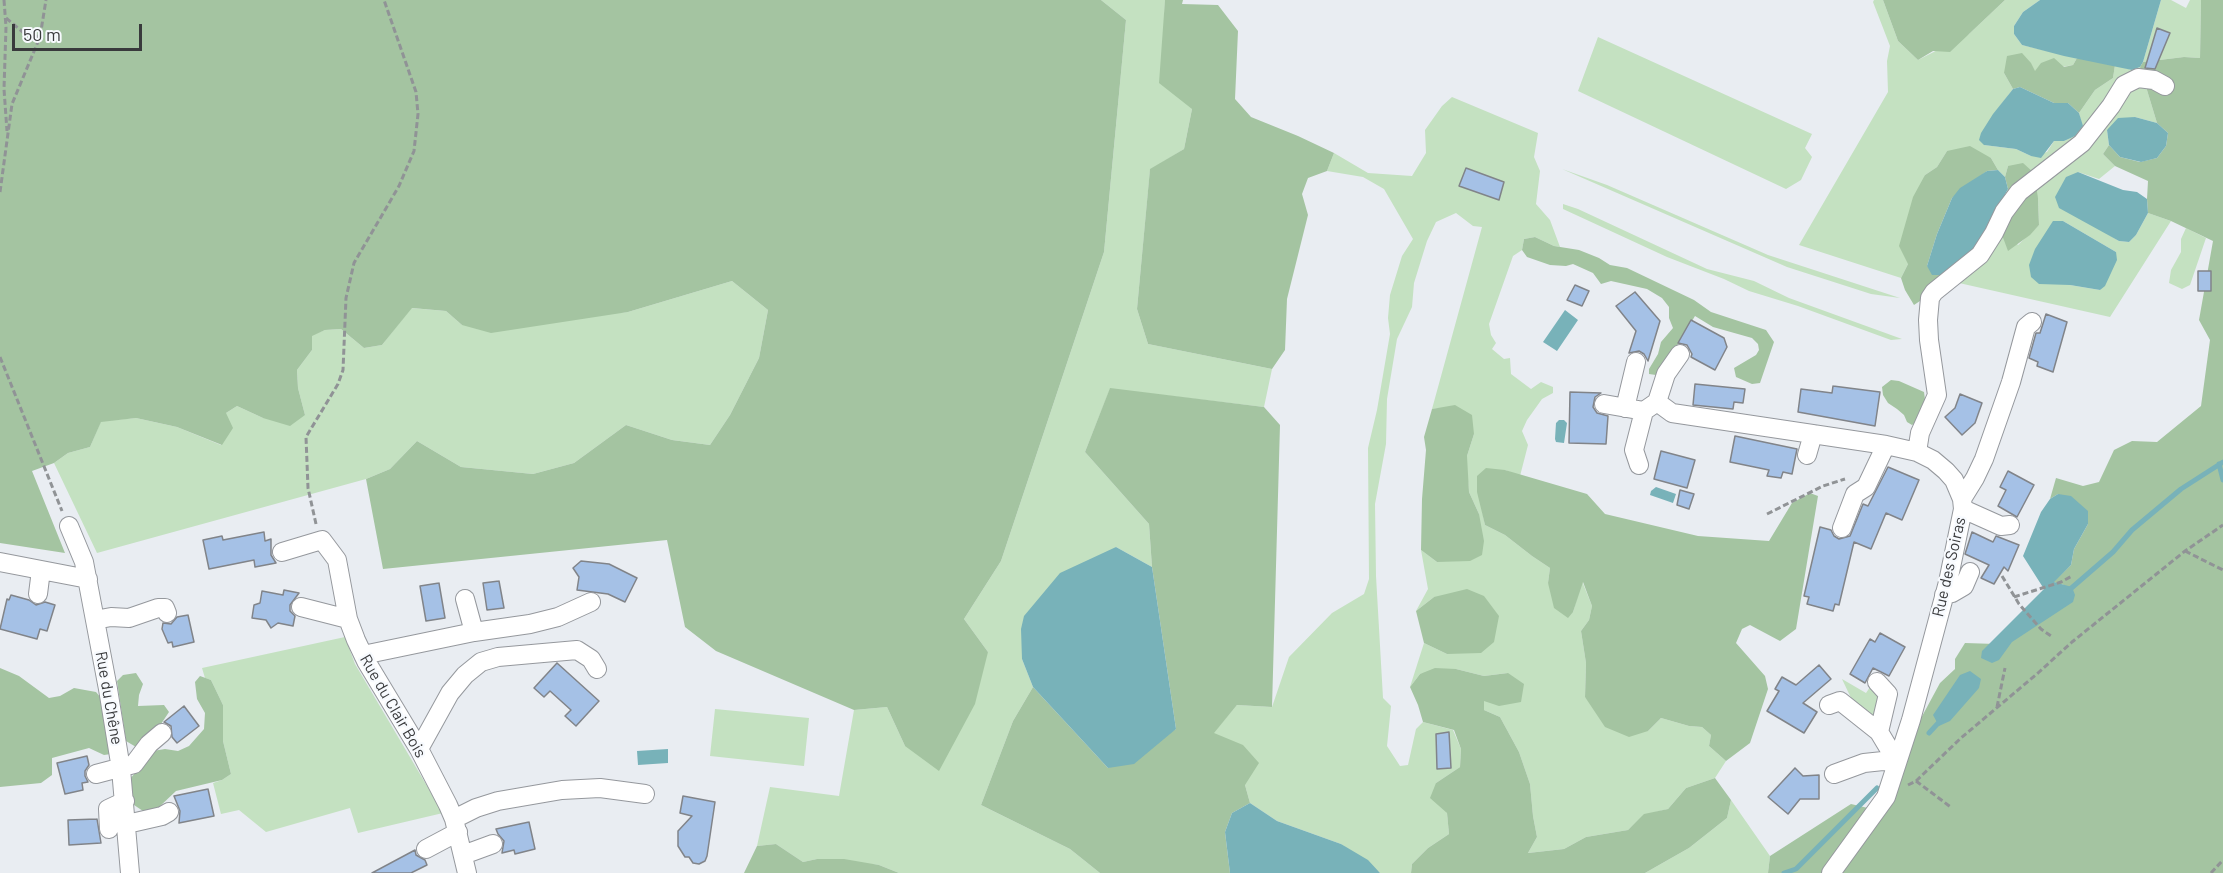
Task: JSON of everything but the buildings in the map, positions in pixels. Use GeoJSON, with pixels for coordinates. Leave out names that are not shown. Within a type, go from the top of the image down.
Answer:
{"type":"FeatureCollection","features":[{"type":"Feature","properties":{"kind":"street"},"geometry":{"type":"LineString","coordinates":[[1917,452],[1920,433],[1937,395],[1929,340],[1928,311],[1930,298],[1934,292],[1980,255],[2004,212],[2019,192],[2082,143],[2124,85],[2138,78],[2154,80],[2165,86]]}},
{"type":"Feature","properties":{"kind":"street"},"geometry":{"type":"LineString","coordinates":[[2010,525],[2001,526],[1962,504],[1975,478],[1993,416],[2011,382],[2026,327],[2032,322]]}},
{"type":"Feature","properties":{"kind":"street"},"geometry":{"type":"LineString","coordinates":[[1639,465],[1634,450],[1666,374],[1680,354]]}},
{"type":"Feature","properties":{"kind":"street"},"geometry":{"type":"LineString","coordinates":[[1625,408],[1636,362]]}},
{"type":"Feature","properties":{"kind":"street","name":"Rue des Soiras"},"geometry":{"type":"LineString","coordinates":[[1604,404],[1625,408],[1651,407],[1672,413],[1886,445],[1917,452],[1933,460],[1954,480],[1962,504],[1944,595],[1911,720],[1886,797],[1831,873]]}},
{"type":"Feature","properties":{"kind":"street"},"geometry":{"type":"LineString","coordinates":[[1807,455],[1813,434]]}},
{"type":"Feature","properties":{"kind":"street"},"geometry":{"type":"LineString","coordinates":[[1842,528],[1855,494],[1866,487],[1886,445]]}},
{"type":"Feature","properties":{"kind":"street","name":"Rue du Chêne"},"geometry":{"type":"LineString","coordinates":[[69,526],[84,562],[88,579],[122,769],[130,873]]}},
{"type":"Feature","properties":{"kind":"street"},"geometry":{"type":"LineString","coordinates":[[282,552],[322,540]]}},
{"type":"Feature","properties":{"kind":"street","name":"Rue du Clair Bois"},"geometry":{"type":"LineString","coordinates":[[322,540],[337,560],[348,619],[363,655],[419,749],[456,825],[465,864]]}},
{"type":"Feature","properties":{"kind":"street"},"geometry":{"type":"LineString","coordinates":[[0,562],[88,579]]}},
{"type":"Feature","properties":{"kind":"street"},"geometry":{"type":"LineString","coordinates":[[38,594],[41,570]]}},
{"type":"Feature","properties":{"kind":"street"},"geometry":{"type":"LineString","coordinates":[[1944,595],[1953,593],[1964,586],[1970,572]]}},
{"type":"Feature","properties":{"kind":"street"},"geometry":{"type":"LineString","coordinates":[[465,598],[474,632]]}},
{"type":"Feature","properties":{"kind":"street"},"geometry":{"type":"LineString","coordinates":[[363,655],[474,632],[530,624],[558,617],[591,602]]}},
{"type":"Feature","properties":{"kind":"street"},"geometry":{"type":"LineString","coordinates":[[301,607],[348,619]]}},
{"type":"Feature","properties":{"kind":"street"},"geometry":{"type":"LineString","coordinates":[[95,620],[111,617],[129,618],[158,608],[165,608],[167,613]]}},
{"type":"Feature","properties":{"kind":"street"},"geometry":{"type":"LineString","coordinates":[[419,749],[450,693],[465,675],[481,662],[498,657],[577,650],[591,659],[597,669]]}},
{"type":"Feature","properties":{"kind":"street"},"geometry":{"type":"LineString","coordinates":[[1877,682],[1888,694],[1879,732]]}},
{"type":"Feature","properties":{"kind":"street"},"geometry":{"type":"LineString","coordinates":[[1835,697],[1879,732],[1897,762]]}},
{"type":"Feature","properties":{"kind":"street"},"geometry":{"type":"LineString","coordinates":[[96,774],[134,764],[148,744],[162,733]]}},
{"type":"Feature","properties":{"kind":"street"},"geometry":{"type":"LineString","coordinates":[[1834,774],[1864,763],[1882,760],[1897,762]]}},
{"type":"Feature","properties":{"kind":"street"},"geometry":{"type":"LineString","coordinates":[[426,849],[476,808],[498,801],[562,790],[600,788],[645,794]]}},
{"type":"Feature","properties":{"kind":"street"},"geometry":{"type":"LineString","coordinates":[[109,829],[108,809],[125,801]]}},
{"type":"Feature","properties":{"kind":"street"},"geometry":{"type":"LineString","coordinates":[[127,824],[162,816],[169,812]]}},
{"type":"Feature","properties":{"kind":"street"},"geometry":{"type":"LineString","coordinates":[[465,864],[493,844]]}},
{"type":"Feature","properties":{"kind":"path"},"geometry":{"type":"LineString","coordinates":[[4,0],[6,17],[4,88],[7,138]]}},
{"type":"Feature","properties":{"kind":"path"},"geometry":{"type":"LineString","coordinates":[[0,192],[12,104],[40,37],[46,0]]}},
{"type":"Feature","properties":{"kind":"path"},"geometry":{"type":"LineString","coordinates":[[322,540],[315,523],[308,488],[306,437],[338,384],[343,370],[345,298],[354,263],[399,186],[414,151],[418,114],[416,92],[384,0]]}},
{"type":"Feature","properties":{"kind":"path"},"geometry":{"type":"LineString","coordinates":[[6,17],[24,33],[40,37]]}},
{"type":"Feature","properties":{"kind":"path"},"geometry":{"type":"LineString","coordinates":[[0,357],[69,526]]}},
{"type":"Feature","properties":{"kind":"path"},"geometry":{"type":"LineString","coordinates":[[1767,513],[1823,486],[1873,472]]}},
{"type":"Feature","properties":{"kind":"path"},"geometry":{"type":"LineString","coordinates":[[1886,797],[1916,781],[1961,738],[2072,642],[2186,551],[2223,525]]}},
{"type":"Feature","properties":{"kind":"path"},"geometry":{"type":"LineString","coordinates":[[2186,551],[2223,570]]}},
{"type":"Feature","properties":{"kind":"path"},"geometry":{"type":"LineString","coordinates":[[2002,576],[2019,604],[2041,629],[2051,636]]}},
{"type":"Feature","properties":{"kind":"path"},"geometry":{"type":"LineString","coordinates":[[2014,597],[2061,582],[2072,576]]}},
{"type":"Feature","properties":{"kind":"path"},"geometry":{"type":"LineString","coordinates":[[1997,709],[2005,668]]}},
{"type":"Feature","properties":{"kind":"path"},"geometry":{"type":"LineString","coordinates":[[1916,781],[1952,808]]}},
{"type":"Feature","properties":{"kind":"path"},"geometry":{"type":"LineString","coordinates":[[2211,873],[2223,860]]}},
{"type":"Feature","properties":{"kind":"green space"},"geometry":{"type":"Polygon","coordinates":[[[0,0],[1101,0],[1126,20],[1104,252],[1001,561],[964,619],[988,652],[975,704],[939,771],[905,746],[887,707],[854,710],[716,651],[685,627],[667,540],[383,569],[366,479],[390,469],[417,441],[461,467],[533,474],[574,463],[626,425],[672,440],[710,445],[730,415],[759,358],[768,310],[732,281],[628,312],[491,333],[462,325],[446,311],[412,308],[382,345],[364,348],[341,329],[325,330],[312,336],[312,350],[297,370],[298,388],[305,415],[290,426],[263,418],[237,406],[226,413],[233,428],[222,445],[177,427],[136,418],[101,422],[90,447],[68,453],[54,463],[32,471],[65,553],[0,543],[0,0]]]}},
{"type":"Feature","properties":{"kind":"green space"},"geometry":{"type":"Polygon","coordinates":[[[1101,0],[1165,0],[1164,29],[1192,109],[1184,149],[1150,170],[1137,309],[1148,344],[1272,369],[1264,407],[1110,389],[1085,452],[1149,524],[1152,567],[1116,547],[1022,659],[1033,687],[1013,721],[981,805],[1070,849],[1100,873],[899,873],[879,865],[817,859],[803,862],[776,844],[757,846],[770,787],[839,796],[854,710],[887,707],[905,746],[988,652],[964,619],[1001,561],[1104,252],[1126,20],[1101,0]]]}},
{"type":"Feature","properties":{"kind":"green space"},"geometry":{"type":"Polygon","coordinates":[[[1165,0],[1183,0],[1182,4],[1218,5],[1238,31],[1235,99],[1251,117],[1334,153],[1327,171],[1308,178],[1302,194],[1308,215],[1287,299],[1285,350],[1272,369],[1148,344],[1137,309],[1150,169],[1184,149],[1192,109],[1159,83],[1165,0]]]}},
{"type":"Feature","properties":{"kind":"green space"},"geometry":{"type":"Polygon","coordinates":[[[1883,0],[1898,41],[1918,60],[1969,34],[2005,0],[2040,0],[2023,12],[2014,26],[2014,34],[2022,45],[2077,58],[2073,65],[2035,72],[2004,73],[2013,89],[1994,114],[1984,145],[2016,149],[2031,156],[2047,152],[2054,141],[2064,141],[2074,136],[2082,126],[2079,113],[2095,90],[2113,78],[2115,65],[2132,70],[2140,67],[2157,123],[2135,117],[2107,130],[2109,145],[2103,154],[2115,166],[2099,179],[2078,172],[2080,217],[2119,241],[2129,242],[2136,235],[2148,213],[2171,221],[2110,317],[1959,283],[1995,216],[2018,245],[2039,225],[2038,198],[2008,166],[2005,177],[1991,158],[1947,151],[1937,167],[1925,175],[1908,264],[1901,278],[1799,245],[1888,92],[1887,61],[1890,46],[1873,2],[1883,0]],[[2063,221],[2070,285],[2100,290],[2116,252],[2063,221]]]}},
{"type":"Feature","properties":{"kind":"green space"},"geometry":{"type":"Polygon","coordinates":[[[1883,0],[2005,0],[1950,52],[1933,51],[1918,60],[1898,41],[1883,0]]]}},
{"type":"Feature","properties":{"kind":"green space"},"geometry":{"type":"Polygon","coordinates":[[[2161,0],[2171,0],[2186,8],[2190,0],[2201,0],[2200,58],[2184,57],[2143,62],[2161,0]]]}},
{"type":"Feature","properties":{"kind":"green space"},"geometry":{"type":"Polygon","coordinates":[[[2201,0],[2223,0],[2223,873],[1768,873],[1770,856],[1851,804],[1872,809],[1940,683],[1955,669],[1955,659],[1965,643],[1996,644],[2064,585],[2053,582],[2071,565],[2074,549],[2088,524],[2058,494],[2050,499],[2056,478],[2083,486],[2099,482],[2114,450],[2132,441],[2157,442],[2201,406],[2210,340],[2199,320],[2213,241],[2148,213],[2148,181],[2115,166],[2103,154],[2109,145],[2120,157],[2140,162],[2157,158],[2166,146],[2168,133],[2157,123],[2140,67],[2143,62],[2184,57],[2200,58],[2201,0]]]}},
{"type":"Feature","properties":{"kind":"green space"},"geometry":{"type":"Polygon","coordinates":[[[1598,37],[1812,134],[1805,148],[1812,157],[1801,180],[1786,189],[1578,91],[1598,37]]]}},
{"type":"Feature","properties":{"kind":"green space"},"geometry":{"type":"Polygon","coordinates":[[[2022,53],[2035,71],[2041,63],[2054,58],[2064,67],[2073,65],[2077,58],[2115,65],[2113,78],[2095,90],[2079,113],[2068,103],[2054,103],[2020,87],[2013,89],[2004,73],[2007,56],[2022,53]]]}},
{"type":"Feature","properties":{"kind":"green space"},"geometry":{"type":"Polygon","coordinates":[[[1452,97],[1538,133],[1534,157],[1540,171],[1536,204],[1550,220],[1560,247],[1535,237],[1524,239],[1522,250],[1513,256],[1489,324],[1491,335],[1496,343],[1492,349],[1504,359],[1510,358],[1511,374],[1531,389],[1541,382],[1553,387],[1553,393],[1542,399],[1527,420],[1522,431],[1528,445],[1520,476],[1505,470],[1482,510],[1485,525],[1505,535],[1550,568],[1548,583],[1573,612],[1582,581],[1592,606],[1589,620],[1581,631],[1586,663],[1585,697],[1648,731],[1661,718],[1689,726],[1702,727],[1711,735],[1709,746],[1726,761],[1715,778],[1686,788],[1668,809],[1644,815],[1628,830],[1586,837],[1564,849],[1528,853],[1537,837],[1530,784],[1519,752],[1500,717],[1484,710],[1484,700],[1508,673],[1484,676],[1456,669],[1420,674],[1410,687],[1424,643],[1447,654],[1434,597],[1416,611],[1428,589],[1421,550],[1437,562],[1479,514],[1469,492],[1467,470],[1467,456],[1474,434],[1442,408],[1432,409],[1482,227],[1473,226],[1456,213],[1436,222],[1427,241],[1414,283],[1412,307],[1397,339],[1387,399],[1386,444],[1375,504],[1376,576],[1383,698],[1391,706],[1387,746],[1400,766],[1408,765],[1416,729],[1423,722],[1453,730],[1461,749],[1460,767],[1436,783],[1447,813],[1449,834],[1428,848],[1412,864],[1411,873],[1380,873],[1341,844],[1277,821],[1250,803],[1245,785],[1213,733],[1237,705],[1272,707],[1289,657],[1332,613],[1364,594],[1369,579],[1368,448],[1390,334],[1388,318],[1390,295],[1402,256],[1413,239],[1384,189],[1363,177],[1327,171],[1334,153],[1368,173],[1412,176],[1426,153],[1425,130],[1442,106],[1452,97]]]}},
{"type":"Feature","properties":{"kind":"green space"},"geometry":{"type":"Polygon","coordinates":[[[1970,146],[1991,158],[1998,170],[1987,171],[1952,198],[1927,266],[1942,275],[1914,305],[1901,278],[1908,264],[1899,246],[1913,197],[1925,175],[1937,167],[1947,151],[1970,146]]]}},
{"type":"Feature","properties":{"kind":"green space"},"geometry":{"type":"Polygon","coordinates":[[[2023,163],[2034,173],[2039,225],[2030,235],[2008,251],[1995,216],[2008,189],[2005,177],[2008,166],[2023,163]]]}},
{"type":"Feature","properties":{"kind":"green space"},"geometry":{"type":"Polygon","coordinates":[[[1562,169],[1607,185],[1768,255],[1900,298],[1871,294],[1787,267],[1562,169]]]}},
{"type":"Feature","properties":{"kind":"green space"},"geometry":{"type":"Polygon","coordinates":[[[1563,204],[1707,269],[1754,281],[1789,298],[1902,339],[1891,340],[1798,306],[1749,291],[1667,257],[1563,209],[1563,204]]]}},
{"type":"Feature","properties":{"kind":"green space"},"geometry":{"type":"Polygon","coordinates":[[[2186,228],[2206,238],[2190,285],[2182,289],[2169,283],[2171,270],[2181,252],[2181,239],[2186,228]]]}},
{"type":"Feature","properties":{"kind":"green space"},"geometry":{"type":"Polygon","coordinates":[[[1535,237],[1554,246],[1579,250],[1610,265],[1627,268],[1694,300],[1711,312],[1766,330],[1774,342],[1760,383],[1752,384],[1736,377],[1734,368],[1756,355],[1759,350],[1758,344],[1752,338],[1713,327],[1695,316],[1656,375],[1649,374],[1661,342],[1673,328],[1669,318],[1669,307],[1662,298],[1647,289],[1611,281],[1601,284],[1593,273],[1573,264],[1550,265],[1527,257],[1522,250],[1524,239],[1535,237]]]}},
{"type":"Feature","properties":{"kind":"green space"},"geometry":{"type":"Polygon","coordinates":[[[732,281],[768,310],[759,358],[730,415],[710,445],[672,440],[626,425],[574,463],[533,474],[461,467],[417,441],[390,469],[366,479],[97,553],[54,463],[68,453],[90,447],[101,421],[136,418],[177,427],[221,445],[226,413],[237,406],[263,418],[305,415],[298,388],[297,370],[312,350],[312,335],[325,330],[341,329],[364,348],[382,345],[411,308],[446,311],[462,325],[628,312],[732,281]]]}},
{"type":"Feature","properties":{"kind":"green space"},"geometry":{"type":"Polygon","coordinates":[[[1891,380],[1924,392],[1926,407],[1918,421],[1912,425],[1907,422],[1904,415],[1888,403],[1883,395],[1882,387],[1891,380]]]}},
{"type":"Feature","properties":{"kind":"green space"},"geometry":{"type":"Polygon","coordinates":[[[1110,388],[1264,407],[1280,425],[1272,707],[1237,705],[1214,733],[1243,745],[1259,763],[1245,785],[1250,803],[1232,813],[1225,832],[1230,873],[1100,873],[1070,849],[981,805],[1013,721],[1033,687],[1108,768],[1176,729],[1152,567],[1149,524],[1085,452],[1110,388]]]}},
{"type":"Feature","properties":{"kind":"green space"},"geometry":{"type":"Polygon","coordinates":[[[1455,405],[1472,415],[1474,434],[1467,456],[1469,492],[1479,514],[1484,541],[1482,555],[1470,561],[1437,562],[1421,550],[1426,450],[1424,437],[1432,409],[1455,405]]]}},
{"type":"Feature","properties":{"kind":"green space"},"geometry":{"type":"Polygon","coordinates":[[[1486,468],[1505,470],[1587,494],[1605,514],[1698,536],[1769,541],[1792,503],[1810,493],[1818,496],[1796,629],[1780,641],[1750,625],[1742,629],[1736,643],[1765,676],[1768,689],[1750,743],[1726,761],[1709,746],[1711,735],[1702,727],[1689,726],[1661,718],[1648,731],[1629,737],[1605,727],[1585,697],[1586,663],[1581,631],[1589,620],[1592,606],[1583,582],[1573,612],[1568,618],[1554,608],[1548,583],[1550,568],[1505,535],[1485,525],[1477,492],[1477,476],[1486,468]]]}},
{"type":"Feature","properties":{"kind":"green space"},"geometry":{"type":"Polygon","coordinates":[[[1467,589],[1484,596],[1499,616],[1494,642],[1481,653],[1447,654],[1424,643],[1416,611],[1434,597],[1467,589]]]}},
{"type":"Feature","properties":{"kind":"green space"},"geometry":{"type":"Polygon","coordinates":[[[345,637],[355,664],[443,813],[358,833],[350,808],[266,832],[239,810],[221,814],[213,783],[231,774],[223,741],[223,705],[211,680],[205,678],[202,668],[345,637]]]}},
{"type":"Feature","properties":{"kind":"green space"},"geometry":{"type":"Polygon","coordinates":[[[0,668],[19,676],[49,698],[60,696],[74,688],[96,692],[101,698],[111,754],[104,755],[89,748],[52,758],[52,775],[41,783],[0,787],[0,668]]]}},
{"type":"Feature","properties":{"kind":"green space"},"geometry":{"type":"Polygon","coordinates":[[[1435,668],[1456,669],[1484,676],[1508,673],[1524,684],[1521,702],[1499,706],[1484,701],[1484,710],[1500,717],[1519,752],[1530,784],[1537,837],[1528,853],[1564,849],[1586,837],[1628,830],[1644,814],[1668,809],[1686,788],[1715,778],[1731,800],[1727,818],[1689,848],[1645,873],[1411,873],[1412,864],[1428,848],[1449,834],[1447,813],[1430,798],[1436,783],[1460,767],[1461,749],[1454,730],[1423,722],[1410,687],[1420,674],[1435,668]]]}},
{"type":"Feature","properties":{"kind":"green space"},"geometry":{"type":"Polygon","coordinates":[[[136,673],[143,684],[138,706],[164,705],[169,712],[159,727],[136,747],[126,741],[117,681],[123,675],[136,673]]]}},
{"type":"Feature","properties":{"kind":"green space"},"geometry":{"type":"Polygon","coordinates":[[[200,676],[211,680],[223,705],[223,741],[231,774],[222,780],[176,791],[157,809],[146,813],[134,805],[130,779],[153,751],[165,749],[178,751],[189,746],[204,729],[205,713],[197,699],[195,682],[200,676]]]}},
{"type":"Feature","properties":{"kind":"green space"},"geometry":{"type":"Polygon","coordinates":[[[1842,679],[1866,693],[1870,687],[1880,695],[1874,716],[1851,698],[1842,679]]]}},
{"type":"Feature","properties":{"kind":"green space"},"geometry":{"type":"Polygon","coordinates":[[[715,709],[809,718],[804,766],[710,756],[715,709]]]}},
{"type":"Feature","properties":{"kind":"green space"},"geometry":{"type":"Polygon","coordinates":[[[1731,800],[1770,856],[1768,873],[1645,873],[1689,848],[1727,818],[1731,800]]]}},
{"type":"Feature","properties":{"kind":"green space"},"geometry":{"type":"Polygon","coordinates":[[[776,844],[803,862],[817,859],[844,859],[879,865],[899,873],[744,873],[757,846],[776,844]]]}},
{"type":"Feature","properties":{"kind":"water"},"geometry":{"type":"Polygon","coordinates":[[[2040,0],[2161,0],[2143,62],[2140,67],[2132,70],[2022,45],[2014,34],[2014,26],[2023,12],[2040,0]]]}},
{"type":"Feature","properties":{"kind":"water"},"geometry":{"type":"Polygon","coordinates":[[[2020,87],[2054,103],[2068,103],[2079,113],[2083,126],[2075,136],[2064,141],[2054,141],[2041,158],[2016,149],[1984,145],[1979,140],[1981,133],[2013,89],[2020,87]]]}},
{"type":"Feature","properties":{"kind":"water"},"geometry":{"type":"Polygon","coordinates":[[[2135,117],[2157,123],[2168,133],[2166,146],[2157,158],[2141,162],[2120,157],[2109,145],[2107,130],[2118,118],[2135,117]]]}},
{"type":"Feature","properties":{"kind":"water"},"geometry":{"type":"Polygon","coordinates":[[[1998,170],[2005,177],[2008,189],[1976,249],[1942,275],[1932,275],[1927,266],[1952,198],[1960,188],[1987,171],[1998,170]]]}},
{"type":"Feature","properties":{"kind":"water"},"geometry":{"type":"Polygon","coordinates":[[[2078,172],[2123,190],[2137,192],[2147,199],[2148,213],[2136,235],[2129,242],[2119,241],[2059,208],[2055,197],[2066,177],[2078,172]]]}},
{"type":"Feature","properties":{"kind":"water"},"geometry":{"type":"Polygon","coordinates":[[[2053,221],[2063,221],[2116,252],[2117,260],[2105,286],[2100,290],[2070,285],[2039,284],[2031,277],[2029,265],[2035,249],[2053,221]]]}},
{"type":"Feature","properties":{"kind":"water"},"geometry":{"type":"Polygon","coordinates":[[[1565,310],[1578,320],[1557,351],[1543,342],[1565,310]]]}},
{"type":"Feature","properties":{"kind":"water"},"geometry":{"type":"Polygon","coordinates":[[[1559,420],[1567,423],[1564,443],[1556,442],[1555,439],[1556,423],[1559,420]]]}},
{"type":"Feature","properties":{"kind":"water"},"geometry":{"type":"Polygon","coordinates":[[[1656,487],[1676,494],[1673,503],[1650,495],[1656,487]]]}},
{"type":"Feature","properties":{"kind":"water"},"geometry":{"type":"Polygon","coordinates":[[[2058,494],[2071,496],[2088,511],[2088,524],[2074,549],[2071,565],[2054,582],[2072,587],[2075,595],[2073,602],[2012,642],[1999,660],[1992,663],[1981,658],[1982,651],[2044,589],[2023,556],[2041,512],[2050,499],[2058,494]]]}},
{"type":"Feature","properties":{"kind":"water"},"geometry":{"type":"Polygon","coordinates":[[[1116,547],[1152,567],[1176,729],[1134,764],[1108,768],[1033,687],[1022,659],[1021,629],[1024,616],[1060,573],[1116,547]]]}},
{"type":"Feature","properties":{"kind":"water"},"geometry":{"type":"Polygon","coordinates":[[[1970,671],[1981,679],[1979,688],[1950,721],[1939,726],[1933,715],[1960,675],[1970,671]]]}},
{"type":"Feature","properties":{"kind":"water"},"geometry":{"type":"Polygon","coordinates":[[[668,749],[668,763],[638,765],[637,751],[668,749]]]}},
{"type":"Feature","properties":{"kind":"water"},"geometry":{"type":"Polygon","coordinates":[[[1250,803],[1277,821],[1341,844],[1368,860],[1380,873],[1230,873],[1225,832],[1232,813],[1250,803]]]}},
{"type":"Feature","properties":{"kind":"waterway"},"geometry":{"type":"LineString","coordinates":[[2068,591],[2113,552],[2132,530],[2181,489],[2223,462]]}},
{"type":"Feature","properties":{"kind":"waterway"},"geometry":{"type":"LineString","coordinates":[[2219,464],[2223,480]]}},
{"type":"Feature","properties":{"kind":"waterway"},"geometry":{"type":"LineString","coordinates":[[1929,733],[1941,720]]}},
{"type":"Feature","properties":{"kind":"waterway"},"geometry":{"type":"LineString","coordinates":[[1784,873],[1796,869],[1877,788]]}}]}
